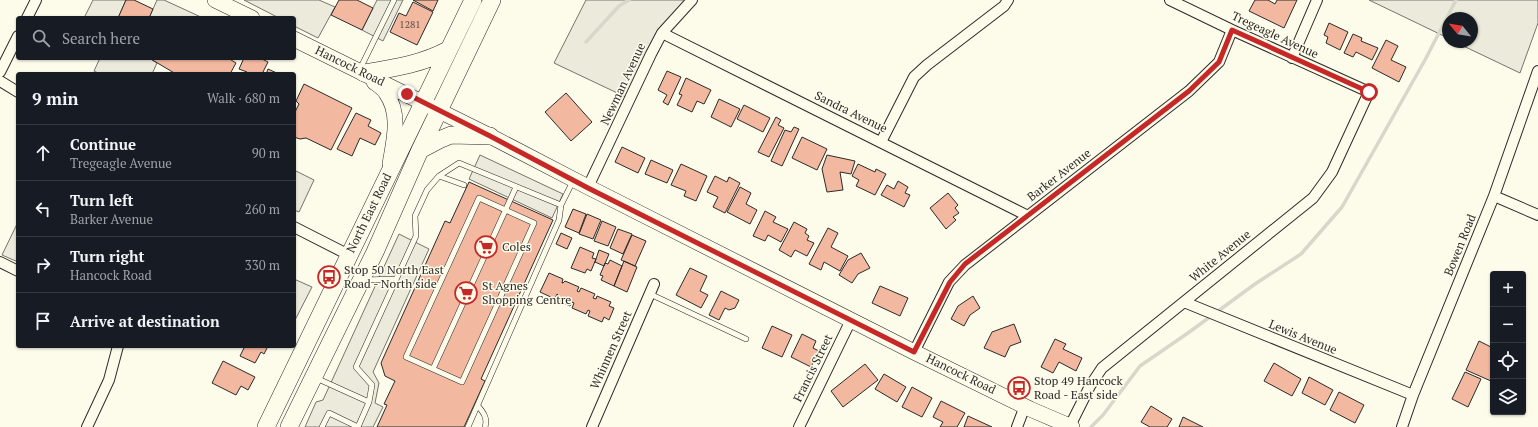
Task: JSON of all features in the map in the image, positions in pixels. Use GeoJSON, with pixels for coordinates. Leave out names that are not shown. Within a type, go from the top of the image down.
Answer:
{"type":"FeatureCollection","features":[{"type":"Feature","properties":{"kind":"main road"},"geometry":{"type":"LineString","coordinates":[[215,0],[248,16]]}},
{"type":"Feature","properties":{"kind":"main road","name":"North East Road"},"geometry":{"type":"LineString","coordinates":[[268,422],[473,0]]}},
{"type":"Feature","properties":{"kind":"main road","name":"North East Road"},"geometry":{"type":"LineString","coordinates":[[289,427],[361,280],[420,150],[492,0]]}},
{"type":"Feature","properties":{"kind":"main road","name":"Hancock Road"},"geometry":{"type":"LineString","coordinates":[[296,40],[439,110],[588,188],[914,352],[1025,406],[1071,426]]}},
{"type":"Feature","properties":{"kind":"main road"},"geometry":{"type":"LineString","coordinates":[[362,72],[416,64],[448,50]]}},
{"type":"Feature","properties":{"kind":"main road"},"geometry":{"type":"LineString","coordinates":[[362,72],[385,92],[393,110],[395,135],[388,174]]}},
{"type":"Feature","properties":{"kind":"main road"},"geometry":{"type":"LineString","coordinates":[[420,150],[451,135],[490,136]]}},
{"type":"Feature","properties":{"kind":"main road"},"geometry":{"type":"LineString","coordinates":[[268,422],[304,378],[314,377]]}},
{"type":"Feature","properties":{"kind":"street"},"geometry":{"type":"LineString","coordinates":[[28,16],[36,0]]}},
{"type":"Feature","properties":{"kind":"street","name":"Newman Avenue"},"geometry":{"type":"LineString","coordinates":[[588,188],[662,33],[692,0]]}},
{"type":"Feature","properties":{"kind":"street"},"geometry":{"type":"LineString","coordinates":[[881,142],[914,77],[927,65],[1004,6],[1008,0]]}},
{"type":"Feature","properties":{"kind":"street","name":"Tregeagle Avenue"},"geometry":{"type":"LineString","coordinates":[[1170,0],[1292,58],[1369,92]]}},
{"type":"Feature","properties":{"kind":"street"},"geometry":{"type":"LineString","coordinates":[[1292,58],[1317,0]]}},
{"type":"Feature","properties":{"kind":"street","name":"Barker Avenue"},"geometry":{"type":"LineString","coordinates":[[914,352],[950,282],[965,264],[1189,91],[1219,62],[1232,30]]}},
{"type":"Feature","properties":{"kind":"street","name":"Sandra Avenue"},"geometry":{"type":"LineString","coordinates":[[662,33],[1028,216]]}},
{"type":"Feature","properties":{"kind":"street"},"geometry":{"type":"LineString","coordinates":[[0,72],[16,40]]}},
{"type":"Feature","properties":{"kind":"street","name":"Bowen Road"},"geometry":{"type":"LineString","coordinates":[[1402,427],[1413,395],[1494,196],[1538,71]]}},
{"type":"Feature","properties":{"kind":"street"},"geometry":{"type":"LineString","coordinates":[[0,81],[16,91]]}},
{"type":"Feature","properties":{"kind":"street","name":"White Avenue"},"geometry":{"type":"LineString","coordinates":[[1071,426],[1090,386],[1102,368],[1313,198],[1332,172],[1369,92]]}},
{"type":"Feature","properties":{"kind":"street"},"geometry":{"type":"LineString","coordinates":[[1494,196],[1538,215]]}},
{"type":"Feature","properties":{"kind":"street"},"geometry":{"type":"LineString","coordinates":[[296,228],[349,255]]}},
{"type":"Feature","properties":{"kind":"street"},"geometry":{"type":"LineString","coordinates":[[0,262],[16,270]]}},
{"type":"Feature","properties":{"kind":"street","name":"Whinnen Street"},"geometry":{"type":"LineString","coordinates":[[592,427],[654,284]]}},
{"type":"Feature","properties":{"kind":"street","name":"Lewis Avenue"},"geometry":{"type":"LineString","coordinates":[[1184,302],[1413,395]]}},
{"type":"Feature","properties":{"kind":"street","name":"Francis Street"},"geometry":{"type":"LineString","coordinates":[[799,427],[851,320]]}},
{"type":"Feature","properties":{"kind":"street"},"geometry":{"type":"LineString","coordinates":[[87,427],[109,380],[117,348]]}},
{"type":"Feature","properties":{"kind":"street"},"geometry":{"type":"LineString","coordinates":[[1017,427],[1025,406]]}},
{"type":"Feature","properties":{"kind":"lane"},"geometry":{"type":"LineString","coordinates":[[362,72],[394,0]]}},
{"type":"Feature","properties":{"kind":"lane"},"geometry":{"type":"LineString","coordinates":[[322,427],[329,413],[358,427],[369,402],[372,385],[356,367],[416,236],[415,216],[427,190],[439,176],[459,163],[561,204]]}},
{"type":"Feature","properties":{"kind":"lane"},"geometry":{"type":"LineString","coordinates":[[439,176],[464,186]]}},
{"type":"Feature","properties":{"kind":"lane"},"geometry":{"type":"LineString","coordinates":[[468,427],[560,220],[561,204],[573,180]]}},
{"type":"Feature","properties":{"kind":"lane"},"geometry":{"type":"LineString","coordinates":[[433,369],[516,187]]}},
{"type":"Feature","properties":{"kind":"lane"},"geometry":{"type":"LineString","coordinates":[[479,198],[534,223],[462,382],[433,369],[406,357],[479,198]]}},
{"type":"Feature","properties":{"kind":"lane"},"geometry":{"type":"LineString","coordinates":[[361,280],[396,279]]}},
{"type":"Feature","properties":{"kind":"lane"},"geometry":{"type":"LineString","coordinates":[[650,294],[746,338]]}},
{"type":"Feature","properties":{"kind":"lane"},"geometry":{"type":"LineString","coordinates":[[314,377],[369,402]]}},
{"type":"Feature","properties":{"kind":"lane"},"geometry":{"type":"LineString","coordinates":[[478,406],[484,413],[486,424],[485,427]]}},
{"type":"Feature","properties":{"kind":"shaded area"},"geometry":{"type":"Polygon","coordinates":[[[93,0],[126,0],[119,16],[85,16],[93,0]]]}},
{"type":"Feature","properties":{"kind":"shaded area"},"geometry":{"type":"Polygon","coordinates":[[[157,0],[164,0],[199,16],[150,16],[157,0]]]}},
{"type":"Feature","properties":{"kind":"shaded area"},"geometry":{"type":"Polygon","coordinates":[[[244,0],[319,0],[335,7],[318,38],[296,27],[296,16],[275,16],[244,0]]]}},
{"type":"Feature","properties":{"kind":"shaded area"},"geometry":{"type":"Polygon","coordinates":[[[377,0],[403,0],[383,41],[362,30],[377,0]]]}},
{"type":"Feature","properties":{"kind":"shaded area"},"geometry":{"type":"Polygon","coordinates":[[[586,0],[692,0],[672,21],[630,99],[554,63],[586,0]]]}},
{"type":"Feature","properties":{"kind":"shaded area"},"geometry":{"type":"Polygon","coordinates":[[[1369,0],[1538,0],[1538,23],[1520,73],[1468,48],[1478,48],[1478,12],[1442,12],[1442,35],[1369,0]]]}},
{"type":"Feature","properties":{"kind":"shaded area"},"geometry":{"type":"Polygon","coordinates":[[[99,60],[152,60],[157,63],[153,72],[94,71],[99,60]]]}},
{"type":"Feature","properties":{"kind":"shaded area"},"geometry":{"type":"Polygon","coordinates":[[[480,155],[563,194],[552,218],[469,179],[480,155]]]}},
{"type":"Feature","properties":{"kind":"shaded area"},"geometry":{"type":"Polygon","coordinates":[[[296,171],[314,180],[299,212],[296,211],[296,171]]]}},
{"type":"Feature","properties":{"kind":"shaded area"},"geometry":{"type":"Polygon","coordinates":[[[16,226],[16,261],[2,255],[16,226]]]}},
{"type":"Feature","properties":{"kind":"shaded area"},"geometry":{"type":"Polygon","coordinates":[[[399,234],[429,249],[373,372],[379,383],[375,403],[383,407],[373,427],[305,427],[316,402],[323,400],[399,234]]]}},
{"type":"Feature","properties":{"kind":"shaded area"},"geometry":{"type":"Polygon","coordinates":[[[296,280],[312,287],[296,318],[296,280]]]}},
{"type":"Feature","properties":{"kind":"building"},"geometry":{"type":"Polygon","coordinates":[[[126,0],[134,0],[153,9],[150,16],[119,16],[126,0]]]}},
{"type":"Feature","properties":{"kind":"building"},"geometry":{"type":"Polygon","coordinates":[[[339,0],[357,0],[373,8],[362,30],[331,15],[339,0]]]}},
{"type":"Feature","properties":{"kind":"building"},"geometry":{"type":"Polygon","coordinates":[[[413,0],[438,0],[433,11],[413,0]]]}},
{"type":"Feature","properties":{"kind":"building"},"geometry":{"type":"Polygon","coordinates":[[[1255,0],[1268,0],[1275,4],[1277,0],[1297,0],[1284,28],[1249,11],[1255,0]]]}},
{"type":"Feature","properties":{"kind":"building"},"geometry":{"type":"Polygon","coordinates":[[[413,2],[433,12],[417,45],[390,32],[399,13],[406,16],[413,2]]]}},
{"type":"Feature","properties":{"kind":"building"},"geometry":{"type":"Polygon","coordinates":[[[1329,23],[1348,32],[1340,50],[1326,43],[1328,37],[1324,35],[1329,23]]]}},
{"type":"Feature","properties":{"kind":"building"},"geometry":{"type":"Polygon","coordinates":[[[1353,34],[1362,38],[1361,41],[1378,48],[1372,60],[1356,52],[1353,57],[1344,53],[1353,34]]]}},
{"type":"Feature","properties":{"kind":"building"},"geometry":{"type":"Polygon","coordinates":[[[1386,40],[1398,46],[1391,60],[1406,67],[1399,82],[1372,68],[1386,40]]]}},
{"type":"Feature","properties":{"kind":"building"},"geometry":{"type":"Polygon","coordinates":[[[152,60],[231,60],[236,63],[231,72],[173,72],[152,60]]]}},
{"type":"Feature","properties":{"kind":"building"},"geometry":{"type":"Polygon","coordinates":[[[243,60],[264,60],[268,62],[263,72],[247,72],[239,69],[243,60]]]}},
{"type":"Feature","properties":{"kind":"building"},"geometry":{"type":"Polygon","coordinates":[[[268,69],[275,72],[267,72],[268,69]]]}},
{"type":"Feature","properties":{"kind":"building"},"geometry":{"type":"Polygon","coordinates":[[[667,71],[681,77],[668,105],[663,102],[667,95],[658,90],[667,71]]]}},
{"type":"Feature","properties":{"kind":"building"},"geometry":{"type":"Polygon","coordinates":[[[686,78],[711,90],[704,104],[697,101],[692,112],[677,105],[682,95],[679,94],[686,78]]]}},
{"type":"Feature","properties":{"kind":"building"},"geometry":{"type":"Polygon","coordinates":[[[304,84],[352,108],[331,150],[306,138],[296,138],[296,110],[299,104],[296,101],[304,84]]]}},
{"type":"Feature","properties":{"kind":"building"},"geometry":{"type":"Polygon","coordinates":[[[566,93],[592,122],[571,141],[545,112],[566,93]]]}},
{"type":"Feature","properties":{"kind":"building"},"geometry":{"type":"Polygon","coordinates":[[[719,99],[740,109],[731,127],[711,117],[719,99]]]}},
{"type":"Feature","properties":{"kind":"building"},"geometry":{"type":"Polygon","coordinates":[[[744,105],[770,118],[763,132],[737,119],[744,105]]]}},
{"type":"Feature","properties":{"kind":"building"},"geometry":{"type":"Polygon","coordinates":[[[356,113],[371,120],[368,126],[381,133],[375,145],[360,138],[352,156],[337,149],[356,113]]]}},
{"type":"Feature","properties":{"kind":"building"},"geometry":{"type":"Polygon","coordinates":[[[776,117],[781,120],[778,125],[784,128],[769,157],[758,152],[776,117]]]}},
{"type":"Feature","properties":{"kind":"building"},"geometry":{"type":"Polygon","coordinates":[[[794,127],[799,129],[782,166],[771,161],[785,130],[791,132],[794,127]]]}},
{"type":"Feature","properties":{"kind":"building"},"geometry":{"type":"Polygon","coordinates":[[[802,137],[827,149],[817,170],[792,158],[802,137]]]}},
{"type":"Feature","properties":{"kind":"building"},"geometry":{"type":"Polygon","coordinates":[[[622,147],[645,158],[638,173],[615,162],[622,147]]]}},
{"type":"Feature","properties":{"kind":"building"},"geometry":{"type":"Polygon","coordinates":[[[827,155],[855,161],[851,174],[840,172],[843,190],[827,192],[822,169],[827,155]]]}},
{"type":"Feature","properties":{"kind":"building"},"geometry":{"type":"Polygon","coordinates":[[[651,160],[673,170],[667,183],[645,174],[651,160]]]}},
{"type":"Feature","properties":{"kind":"building"},"geometry":{"type":"Polygon","coordinates":[[[681,164],[707,176],[696,201],[684,196],[686,191],[671,185],[681,164]]]}},
{"type":"Feature","properties":{"kind":"building"},"geometry":{"type":"Polygon","coordinates":[[[858,164],[875,172],[876,169],[886,174],[875,195],[856,186],[859,180],[852,176],[858,164]]]}},
{"type":"Feature","properties":{"kind":"building"},"geometry":{"type":"Polygon","coordinates":[[[715,176],[727,182],[729,177],[740,183],[725,213],[713,207],[718,197],[707,192],[715,176]]]}},
{"type":"Feature","properties":{"kind":"building"},"geometry":{"type":"Polygon","coordinates":[[[898,181],[908,187],[905,193],[910,195],[904,207],[881,195],[887,185],[894,189],[898,181]]]}},
{"type":"Feature","properties":{"kind":"building","name":"St Agnes Shopping Centre"},"geometry":{"type":"Polygon","coordinates":[[[469,182],[553,220],[481,379],[485,381],[464,427],[377,427],[387,405],[384,404],[395,381],[385,376],[381,363],[445,221],[450,223],[469,182]]]}},
{"type":"Feature","properties":{"kind":"building"},"geometry":{"type":"Polygon","coordinates":[[[740,187],[751,193],[746,204],[757,210],[750,224],[727,212],[740,187]]]}},
{"type":"Feature","properties":{"kind":"building"},"geometry":{"type":"Polygon","coordinates":[[[948,193],[958,205],[955,208],[959,213],[953,217],[956,220],[946,229],[930,208],[948,193]]]}},
{"type":"Feature","properties":{"kind":"building"},"geometry":{"type":"Polygon","coordinates":[[[573,209],[586,214],[579,233],[565,227],[573,209]]]}},
{"type":"Feature","properties":{"kind":"building"},"geometry":{"type":"Polygon","coordinates":[[[765,211],[776,217],[773,222],[788,229],[781,242],[768,235],[765,241],[753,236],[765,211]]]}},
{"type":"Feature","properties":{"kind":"building"},"geometry":{"type":"Polygon","coordinates":[[[587,214],[601,220],[593,239],[579,234],[587,214]]]}},
{"type":"Feature","properties":{"kind":"building"},"geometry":{"type":"Polygon","coordinates":[[[602,221],[616,227],[608,246],[594,241],[602,221]]]}},
{"type":"Feature","properties":{"kind":"building"},"geometry":{"type":"Polygon","coordinates":[[[794,222],[807,229],[805,233],[809,236],[807,240],[814,243],[807,256],[795,250],[791,257],[779,250],[794,222]]]}},
{"type":"Feature","properties":{"kind":"building"},"geometry":{"type":"Polygon","coordinates":[[[828,228],[838,233],[831,247],[848,256],[840,271],[824,262],[821,270],[809,264],[828,228]]]}},
{"type":"Feature","properties":{"kind":"building"},"geometry":{"type":"Polygon","coordinates":[[[618,229],[632,234],[623,254],[610,248],[618,229]]]}},
{"type":"Feature","properties":{"kind":"building"},"geometry":{"type":"Polygon","coordinates":[[[561,233],[572,238],[567,249],[556,244],[561,233]]]}},
{"type":"Feature","properties":{"kind":"building"},"geometry":{"type":"Polygon","coordinates":[[[632,235],[646,241],[635,266],[621,260],[632,235]]]}},
{"type":"Feature","properties":{"kind":"building"},"geometry":{"type":"Polygon","coordinates":[[[580,247],[594,253],[592,258],[596,259],[591,271],[587,269],[585,273],[571,268],[580,247]]]}},
{"type":"Feature","properties":{"kind":"building"},"geometry":{"type":"Polygon","coordinates":[[[599,250],[609,254],[604,266],[595,262],[599,250]]]}},
{"type":"Feature","properties":{"kind":"building"},"geometry":{"type":"Polygon","coordinates":[[[861,253],[870,268],[858,274],[852,283],[839,275],[848,260],[861,253]]]}},
{"type":"Feature","properties":{"kind":"building"},"geometry":{"type":"Polygon","coordinates":[[[610,260],[622,266],[614,286],[601,280],[603,276],[600,275],[605,263],[608,264],[610,260]]]}},
{"type":"Feature","properties":{"kind":"building"},"geometry":{"type":"Polygon","coordinates":[[[624,261],[637,267],[627,292],[614,286],[624,261]]]}},
{"type":"Feature","properties":{"kind":"building"},"geometry":{"type":"Polygon","coordinates":[[[690,268],[707,276],[700,291],[708,295],[701,308],[676,295],[690,268]]]}},
{"type":"Feature","properties":{"kind":"building"},"geometry":{"type":"Polygon","coordinates":[[[549,273],[563,279],[562,283],[565,281],[579,287],[577,291],[579,292],[581,288],[595,294],[593,298],[596,299],[597,296],[611,302],[609,306],[614,308],[609,320],[604,317],[602,322],[588,316],[590,311],[588,310],[586,314],[572,308],[574,303],[572,302],[570,306],[556,300],[557,294],[555,299],[540,292],[549,273]]]}},
{"type":"Feature","properties":{"kind":"building"},"geometry":{"type":"Polygon","coordinates":[[[880,286],[908,298],[900,316],[872,303],[880,286]]]}},
{"type":"Feature","properties":{"kind":"building"},"geometry":{"type":"Polygon","coordinates":[[[721,291],[739,300],[735,308],[729,310],[725,308],[719,320],[709,315],[721,291]]]}},
{"type":"Feature","properties":{"kind":"building"},"geometry":{"type":"Polygon","coordinates":[[[973,296],[980,308],[970,315],[964,326],[951,319],[958,306],[973,296]]]}},
{"type":"Feature","properties":{"kind":"building"},"geometry":{"type":"Polygon","coordinates":[[[1014,324],[1021,342],[1010,346],[1005,357],[984,348],[992,332],[1014,324]]]}},
{"type":"Feature","properties":{"kind":"building"},"geometry":{"type":"Polygon","coordinates":[[[772,326],[792,335],[782,357],[762,348],[772,326]]]}},
{"type":"Feature","properties":{"kind":"building"},"geometry":{"type":"Polygon","coordinates":[[[802,334],[816,341],[813,348],[819,351],[811,367],[791,357],[802,334]]]}},
{"type":"Feature","properties":{"kind":"building"},"geometry":{"type":"Polygon","coordinates":[[[1055,339],[1066,344],[1063,349],[1082,358],[1076,371],[1059,362],[1053,373],[1041,367],[1055,339]]]}},
{"type":"Feature","properties":{"kind":"building"},"geometry":{"type":"Polygon","coordinates":[[[1479,341],[1490,346],[1490,381],[1466,370],[1479,341]]]}},
{"type":"Feature","properties":{"kind":"building"},"geometry":{"type":"Polygon","coordinates":[[[244,348],[267,348],[264,354],[261,352],[255,363],[240,356],[244,348]]]}},
{"type":"Feature","properties":{"kind":"building"},"geometry":{"type":"Polygon","coordinates":[[[223,361],[255,377],[248,390],[241,386],[236,395],[212,383],[223,361]]]}},
{"type":"Feature","properties":{"kind":"building"},"geometry":{"type":"Polygon","coordinates":[[[1274,363],[1301,379],[1292,396],[1264,381],[1274,363]]]}},
{"type":"Feature","properties":{"kind":"building"},"geometry":{"type":"Polygon","coordinates":[[[865,364],[878,380],[843,407],[831,391],[865,364]]]}},
{"type":"Feature","properties":{"kind":"building"},"geometry":{"type":"Polygon","coordinates":[[[1465,372],[1481,379],[1468,407],[1452,399],[1465,372]]]}},
{"type":"Feature","properties":{"kind":"building"},"geometry":{"type":"Polygon","coordinates":[[[884,374],[906,387],[897,402],[875,389],[884,374]]]}},
{"type":"Feature","properties":{"kind":"building"},"geometry":{"type":"Polygon","coordinates":[[[1309,377],[1333,390],[1325,405],[1302,393],[1309,377]]]}},
{"type":"Feature","properties":{"kind":"building"},"geometry":{"type":"Polygon","coordinates":[[[912,387],[932,398],[922,417],[902,407],[912,387]]]}},
{"type":"Feature","properties":{"kind":"building"},"geometry":{"type":"Polygon","coordinates":[[[1339,392],[1364,405],[1355,423],[1330,410],[1339,392]]]}},
{"type":"Feature","properties":{"kind":"building"},"geometry":{"type":"Polygon","coordinates":[[[941,401],[965,413],[957,427],[940,427],[943,422],[933,417],[941,401]]]}},
{"type":"Feature","properties":{"kind":"building"},"geometry":{"type":"Polygon","coordinates":[[[1151,406],[1172,419],[1167,427],[1150,427],[1141,422],[1151,406]]]}},
{"type":"Feature","properties":{"kind":"building"},"geometry":{"type":"Polygon","coordinates":[[[968,416],[992,427],[964,427],[968,416]]]}},
{"type":"Feature","properties":{"kind":"building"},"geometry":{"type":"Polygon","coordinates":[[[1183,417],[1203,427],[1179,427],[1183,417]]]}},
{"type":"Feature","properties":{"kind":"waterway"},"geometry":{"type":"LineString","coordinates":[[586,42],[619,6],[629,0]]}},
{"type":"Feature","properties":{"kind":"waterway"},"geometry":{"type":"LineString","coordinates":[[1091,427],[1103,415],[1140,366],[1255,284],[1301,254],[1342,207],[1425,60],[1456,0]]}},
{"type":"Feature","properties":{"kind":"place","name":"Coles"},"geometry":{"type":"Point","coordinates":[486,247]}},
{"type":"Feature","properties":{"kind":"place","name":"Stop 50 North East Road - North side"},"geometry":{"type":"Point","coordinates":[329,277]}},
{"type":"Feature","properties":{"kind":"place","name":"St Agnes Shopping Centre"},"geometry":{"type":"Point","coordinates":[466,293]}},
{"type":"Feature","properties":{"kind":"place","name":"Stop 49 Hancock Road - East side"},"geometry":{"type":"Point","coordinates":[1019,388]}},
{"type":"Feature","properties":{"kind":"route"},"geometry":{"type":"LineString","coordinates":[[407,94],[588,188],[914,352],[950,282],[965,264],[1189,91],[1219,62],[1232,30],[1369,92]]}}]}
